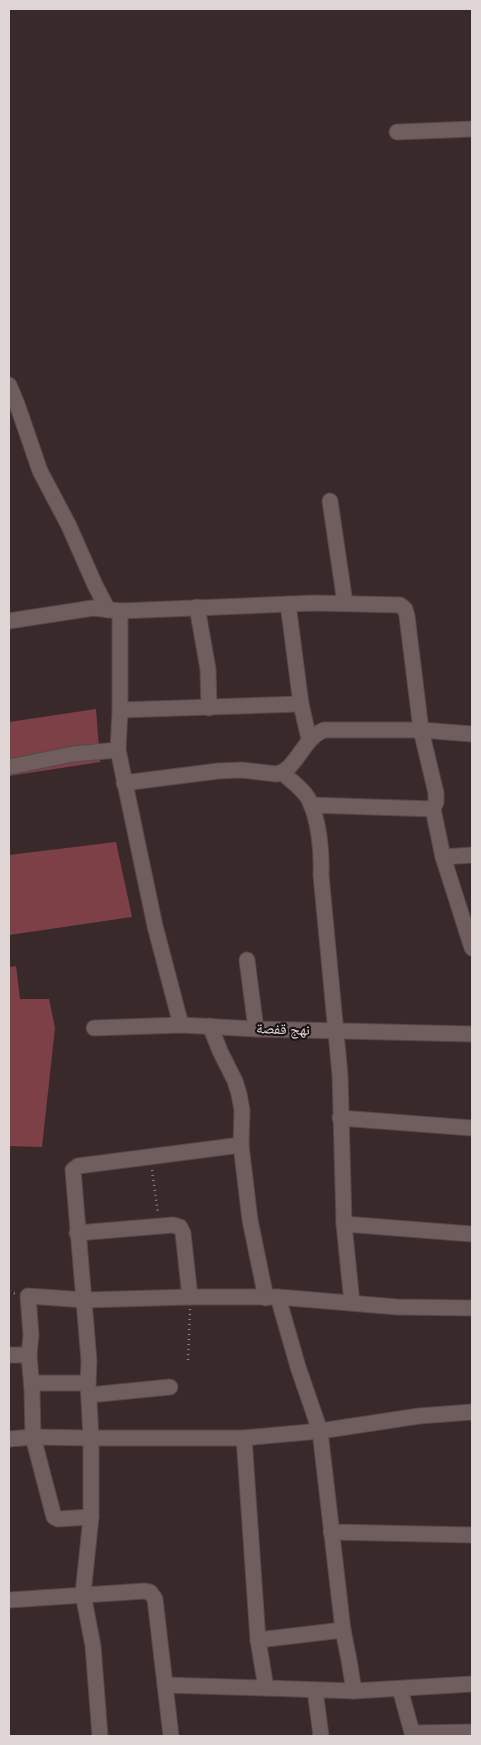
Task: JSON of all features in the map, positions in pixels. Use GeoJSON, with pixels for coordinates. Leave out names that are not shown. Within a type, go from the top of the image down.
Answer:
{"type":"FeatureCollection","features":[{"type":"Feature","properties":{"kind":"street"},"geometry":{"type":"LineString","coordinates":[[397,132],[472,129]]}},
{"type":"Feature","properties":{"kind":"street"},"geometry":{"type":"LineString","coordinates":[[9,385],[40,471],[69,526],[95,585],[114,611],[120,710],[118,750],[155,926],[181,1025]]}},
{"type":"Feature","properties":{"kind":"street"},"geometry":{"type":"LineString","coordinates":[[330,501],[345,603]]}},
{"type":"Feature","properties":{"kind":"street"},"geometry":{"type":"LineString","coordinates":[[9,621],[93,608],[114,611],[288,604],[400,604],[405,608],[421,730],[436,793],[436,802],[433,809],[443,857],[472,948]]}},
{"type":"Feature","properties":{"kind":"street"},"geometry":{"type":"LineString","coordinates":[[288,604],[301,704],[309,740]]}},
{"type":"Feature","properties":{"kind":"street"},"geometry":{"type":"LineString","coordinates":[[197,607],[208,669],[209,708]]}},
{"type":"Feature","properties":{"kind":"street"},"geometry":{"type":"LineString","coordinates":[[120,710],[301,704]]}},
{"type":"Feature","properties":{"kind":"street"},"geometry":{"type":"LineString","coordinates":[[124,783],[218,771],[242,770],[283,773],[289,768],[309,740],[324,730],[421,730],[472,734]]}},
{"type":"Feature","properties":{"kind":"street"},"geometry":{"type":"LineString","coordinates":[[9,767],[73,754],[118,750]]}},
{"type":"Feature","properties":{"kind":"street"},"geometry":{"type":"LineString","coordinates":[[283,773],[301,790],[311,805],[322,855],[321,875],[340,1075],[344,1224],[352,1303]]}},
{"type":"Feature","properties":{"kind":"street"},"geometry":{"type":"LineString","coordinates":[[311,805],[433,809]]}},
{"type":"Feature","properties":{"kind":"street"},"geometry":{"type":"LineString","coordinates":[[443,857],[472,855]]}},
{"type":"Feature","properties":{"kind":"street"},"geometry":{"type":"LineString","coordinates":[[247,960],[256,1029]]}},
{"type":"Feature","properties":{"kind":"street","name":"نهج قفصة"},"geometry":{"type":"LineString","coordinates":[[94,1028],[181,1025],[256,1029],[472,1034]]}},
{"type":"Feature","properties":{"kind":"street"},"geometry":{"type":"LineString","coordinates":[[210,1026],[239,1094],[242,1110],[241,1145],[250,1220],[272,1298],[320,1431],[343,1630],[354,1691]]}},
{"type":"Feature","properties":{"kind":"street"},"geometry":{"type":"LineString","coordinates":[[340,1118],[472,1128]]}},
{"type":"Feature","properties":{"kind":"street"},"geometry":{"type":"LineString","coordinates":[[100,1736],[93,1646],[83,1594],[91,1517],[91,1438],[85,1300],[80,1272],[73,1170],[78,1166],[241,1145]]}},
{"type":"Feature","properties":{"kind":"street"},"geometry":{"type":"LineString","coordinates":[[344,1224],[472,1234]]}},
{"type":"Feature","properties":{"kind":"street"},"geometry":{"type":"LineString","coordinates":[[77,1233],[173,1225],[180,1227],[183,1232],[190,1297]]}},
{"type":"Feature","properties":{"kind":"street"},"geometry":{"type":"LineString","coordinates":[[91,1517],[58,1519],[54,1517],[33,1437],[32,1383],[29,1355],[31,1335],[28,1296],[85,1300],[190,1297],[272,1298],[397,1307],[472,1308]]}},
{"type":"Feature","properties":{"kind":"street"},"geometry":{"type":"LineString","coordinates":[[9,1355],[29,1355]]}},
{"type":"Feature","properties":{"kind":"street"},"geometry":{"type":"LineString","coordinates":[[32,1383],[88,1389],[170,1387]]}},
{"type":"Feature","properties":{"kind":"street"},"geometry":{"type":"LineString","coordinates":[[9,1439],[33,1437],[244,1438],[320,1431],[419,1416],[472,1412]]}},
{"type":"Feature","properties":{"kind":"street"},"geometry":{"type":"LineString","coordinates":[[244,1438],[258,1640],[266,1688]]}},
{"type":"Feature","properties":{"kind":"street"},"geometry":{"type":"LineString","coordinates":[[331,1532],[472,1536]]}},
{"type":"Feature","properties":{"kind":"street"},"geometry":{"type":"LineString","coordinates":[[9,1600],[145,1591],[153,1595],[156,1599],[170,1736]]}},
{"type":"Feature","properties":{"kind":"street"},"geometry":{"type":"LineString","coordinates":[[258,1640],[343,1630]]}},
{"type":"Feature","properties":{"kind":"street"},"geometry":{"type":"LineString","coordinates":[[165,1685],[354,1691],[472,1684]]}},
{"type":"Feature","properties":{"kind":"street"},"geometry":{"type":"LineString","coordinates":[[400,1689],[412,1735],[472,1732]]}},
{"type":"Feature","properties":{"kind":"street"},"geometry":{"type":"LineString","coordinates":[[315,1690],[321,1736]]}},
{"type":"Feature","properties":{"kind":"path"},"geometry":{"type":"LineString","coordinates":[[150,1156],[159,1226]]}},
{"type":"Feature","properties":{"kind":"path"},"geometry":{"type":"LineString","coordinates":[[188,1360],[190,1297]]}},
{"type":"Feature","properties":{"kind":"shaded area"},"geometry":{"type":"Polygon","coordinates":[[[96,709],[100,762],[9,776],[9,722],[96,709]]]}},
{"type":"Feature","properties":{"kind":"shaded area"},"geometry":{"type":"Polygon","coordinates":[[[116,842],[132,917],[9,935],[9,855],[116,842]]]}},
{"type":"Feature","properties":{"kind":"shaded area"},"geometry":{"type":"Polygon","coordinates":[[[16,966],[20,999],[49,999],[55,1028],[42,1147],[9,1146],[9,967],[16,966]]]}}]}
